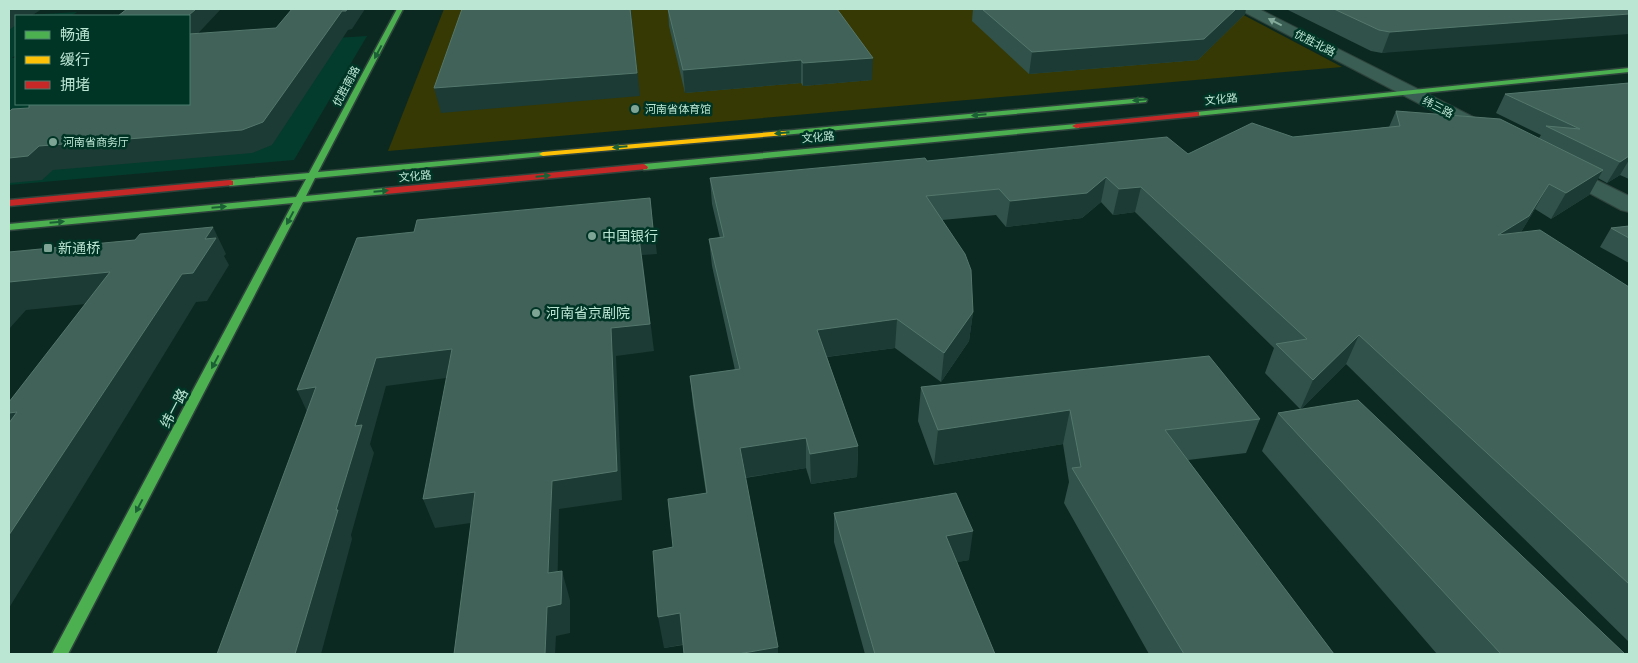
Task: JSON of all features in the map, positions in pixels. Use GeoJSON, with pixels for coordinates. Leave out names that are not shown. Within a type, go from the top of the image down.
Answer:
{"type":"FeatureCollection","features":[{"type":"Feature","properties":{"kind":"main road","name":"优胜南路"},"geometry":{"type":"LineString","coordinates":[[313,175],[400,9]]}},
{"type":"Feature","properties":{"kind":"main road","name":"文化路"},"geometry":{"type":"LineString","coordinates":[[9,227],[1629,70]]}},
{"type":"Feature","properties":{"kind":"main road"},"geometry":{"type":"LineString","coordinates":[[1361,79],[1400,75]]}},
{"type":"Feature","properties":{"kind":"main road","name":"文化路"},"geometry":{"type":"LineString","coordinates":[[9,203],[1154,99]]}},
{"type":"Feature","properties":{"kind":"main road","name":"纬一路"},"geometry":{"type":"LineString","coordinates":[[60,654],[313,175]]}},
{"type":"Feature","properties":{"kind":"street","name":"优胜北路"},"geometry":{"type":"LineString","coordinates":[[1249,9],[1380,77]]}},
{"type":"Feature","properties":{"kind":"street","name":"纬三路"},"geometry":{"type":"LineString","coordinates":[[1380,77],[1506,142]]}},
{"type":"Feature","properties":{"kind":"street"},"geometry":{"type":"LineString","coordinates":[[1542,160],[1629,205]]}},
{"type":"Feature","properties":{"kind":"shaded area","name":"河南省体育馆"},"geometry":{"type":"Polygon","coordinates":[[[444,9],[1232,9],[1342,67],[388,151],[444,9]]]}},
{"type":"Feature","properties":{"kind":"shaded area"},"geometry":{"type":"Polygon","coordinates":[[[77,12],[72,15],[26,15],[77,12]]]}},
{"type":"Feature","properties":{"kind":"shaded area"},"geometry":{"type":"Polygon","coordinates":[[[9,16],[15,16],[15,56],[12,58],[15,58],[15,105],[190,105],[190,47],[367,36],[294,160],[9,185],[9,16]]]}},
{"type":"Feature","properties":{"kind":"building"},"geometry":{"type":"Polygon","coordinates":[[[127,9],[196,9],[189,15],[119,15],[127,9]]]}},
{"type":"Feature","properties":{"kind":"building"},"geometry":{"type":"Polygon","coordinates":[[[292,9],[347,9],[342,11],[263,122],[242,130],[39,146],[28,156],[9,158],[9,112],[12,109],[29,108],[29,105],[190,105],[190,34],[276,28],[292,9]]]}},
{"type":"Feature","properties":{"kind":"building"},"geometry":{"type":"Polygon","coordinates":[[[462,9],[630,9],[637,73],[434,88],[462,9]]]}},
{"type":"Feature","properties":{"kind":"building"},"geometry":{"type":"Polygon","coordinates":[[[668,9],[837,9],[873,58],[803,63],[801,60],[683,70],[668,9]]]}},
{"type":"Feature","properties":{"kind":"building"},"geometry":{"type":"Polygon","coordinates":[[[982,9],[1236,9],[1204,39],[1032,52],[982,9]]]}},
{"type":"Feature","properties":{"kind":"building"},"geometry":{"type":"Polygon","coordinates":[[[1334,9],[1629,9],[1629,14],[1390,32],[1379,30],[1334,9]]]}},
{"type":"Feature","properties":{"kind":"building"},"geometry":{"type":"Polygon","coordinates":[[[1629,83],[1629,156],[1620,162],[1546,126],[1580,129],[1505,94],[1629,83]]]}},
{"type":"Feature","properties":{"kind":"building"},"geometry":{"type":"Polygon","coordinates":[[[1396,111],[1500,119],[1603,170],[1566,193],[1549,184],[1529,216],[1498,235],[1540,230],[1629,287],[1629,584],[1359,335],[1313,380],[1276,344],[1307,339],[1141,187],[1119,189],[1106,177],[1087,193],[1010,201],[999,189],[926,196],[965,254],[971,270],[973,312],[944,353],[897,319],[817,330],[858,446],[810,454],[806,438],[740,448],[778,647],[738,654],[684,654],[680,613],[658,617],[653,551],[673,547],[668,499],[707,493],[690,376],[740,369],[709,239],[724,237],[710,178],[925,158],[927,161],[1167,137],[1188,154],[1252,123],[1293,137],[1400,126],[1396,111]]]}},
{"type":"Feature","properties":{"kind":"building"},"geometry":{"type":"Polygon","coordinates":[[[650,198],[653,229],[638,230],[650,324],[611,328],[617,471],[552,481],[548,573],[562,571],[561,604],[547,607],[545,654],[454,654],[475,492],[423,499],[452,349],[376,358],[355,426],[362,425],[295,654],[217,654],[316,387],[297,390],[357,238],[414,232],[417,220],[650,198]]]}},
{"type":"Feature","properties":{"kind":"building"},"geometry":{"type":"Polygon","coordinates":[[[1629,226],[1629,238],[1611,228],[1629,226]]]}},
{"type":"Feature","properties":{"kind":"building"},"geometry":{"type":"Polygon","coordinates":[[[213,227],[205,239],[216,238],[193,273],[182,274],[9,535],[9,423],[17,412],[9,413],[9,402],[110,272],[9,282],[9,252],[135,240],[140,234],[213,227]]]}},
{"type":"Feature","properties":{"kind":"building"},"geometry":{"type":"Polygon","coordinates":[[[1209,356],[1260,419],[1165,430],[1334,654],[1184,654],[1072,468],[1081,467],[1070,410],[938,430],[921,387],[1209,356]]]}},
{"type":"Feature","properties":{"kind":"building"},"geometry":{"type":"Polygon","coordinates":[[[1358,400],[1625,654],[1501,654],[1278,413],[1358,400]]]}},
{"type":"Feature","properties":{"kind":"building"},"geometry":{"type":"Polygon","coordinates":[[[956,493],[973,531],[946,536],[995,654],[875,654],[834,513],[956,493]]]}},
{"type":"Feature","properties":{"kind":"traffic: fast"},"geometry":{"type":"LineString","coordinates":[[60,654],[400,9]]}},
{"type":"Feature","properties":{"kind":"traffic: fast"},"geometry":{"type":"LineString","coordinates":[[1196,114],[1629,70]]}},
{"type":"Feature","properties":{"kind":"traffic: fast"},"geometry":{"type":"LineString","coordinates":[[783,133],[1143,100]]}},
{"type":"Feature","properties":{"kind":"traffic: fast"},"geometry":{"type":"LineString","coordinates":[[644,167],[1076,126]]}},
{"type":"Feature","properties":{"kind":"traffic: fast"},"geometry":{"type":"LineString","coordinates":[[230,183],[543,154]]}},
{"type":"Feature","properties":{"kind":"traffic: fast"},"geometry":{"type":"LineString","coordinates":[[9,227],[386,191]]}},
{"type":"Feature","properties":{"kind":"traffic: slow"},"geometry":{"type":"LineString","coordinates":[[543,154],[783,133]]}},
{"type":"Feature","properties":{"kind":"traffic: jam"},"geometry":{"type":"LineString","coordinates":[[1076,126],[1196,114]]}},
{"type":"Feature","properties":{"kind":"traffic: jam"},"geometry":{"type":"LineString","coordinates":[[386,191],[644,167]]}},
{"type":"Feature","properties":{"kind":"traffic: jam"},"geometry":{"type":"LineString","coordinates":[[9,203],[230,183]]}},
{"type":"Feature","properties":{"kind":"place","name":"河南省体育馆"},"geometry":{"type":"Point","coordinates":[635,109]}},
{"type":"Feature","properties":{"kind":"place","name":"河南省商务厅"},"geometry":{"type":"Point","coordinates":[53,142]}},
{"type":"Feature","properties":{"kind":"place","name":"中国银行"},"geometry":{"type":"Point","coordinates":[592,236]}},
{"type":"Feature","properties":{"kind":"place","name":"新通桥"},"geometry":{"type":"Point","coordinates":[48,248]}},
{"type":"Feature","properties":{"kind":"place","name":"河南省京剧院"},"geometry":{"type":"Point","coordinates":[536,313]}}]}
